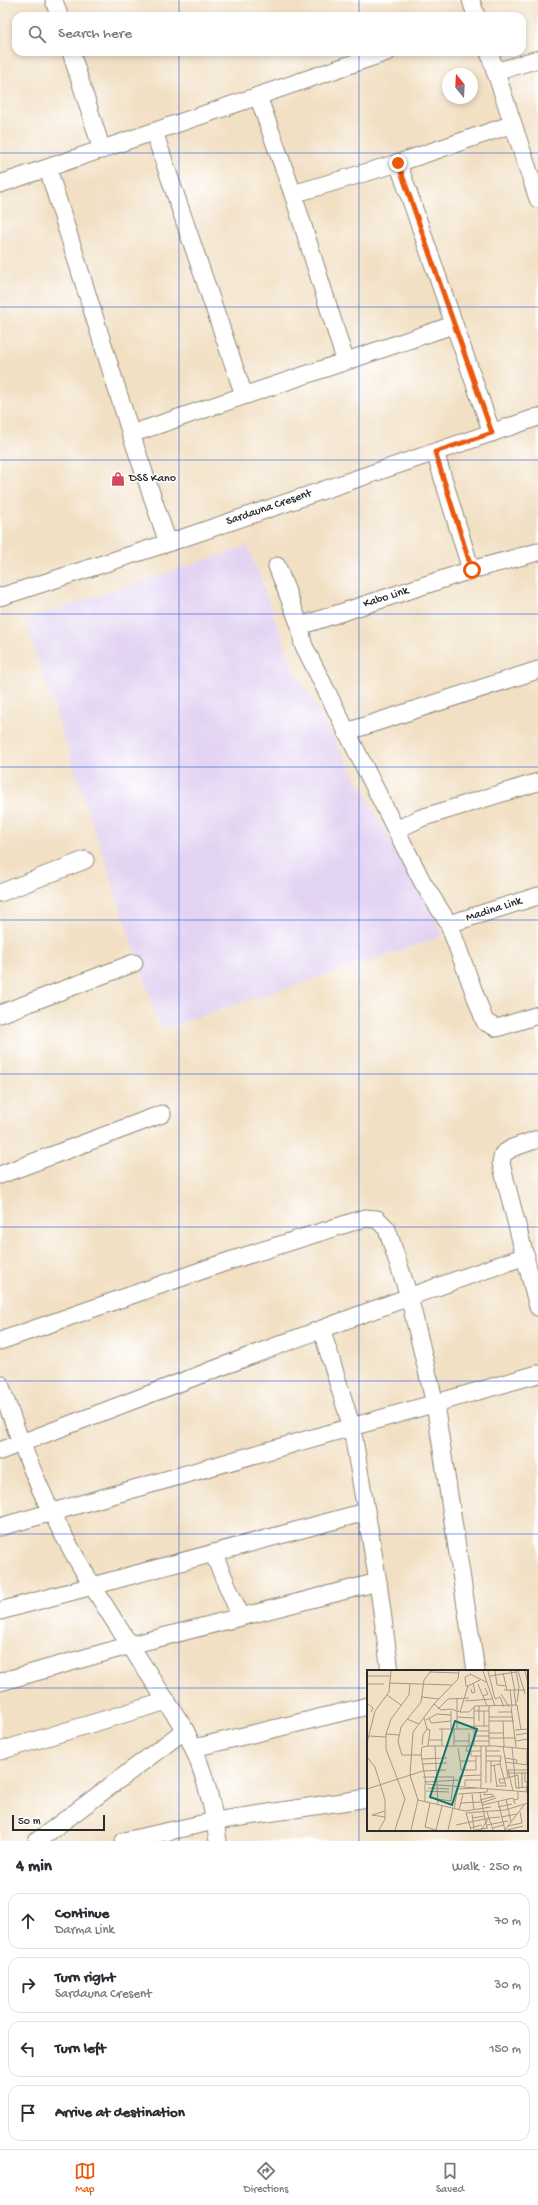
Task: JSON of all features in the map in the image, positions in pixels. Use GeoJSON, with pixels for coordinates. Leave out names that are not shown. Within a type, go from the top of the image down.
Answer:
{"type":"FeatureCollection","features":[{"type":"Feature","properties":{"kind":"street"},"geometry":{"type":"LineString","coordinates":[[54,0],[58,12]]}},
{"type":"Feature","properties":{"kind":"street"},"geometry":{"type":"LineString","coordinates":[[471,0],[475,12]]}},
{"type":"Feature","properties":{"kind":"street"},"geometry":{"type":"LineString","coordinates":[[72,56],[102,150]]}},
{"type":"Feature","properties":{"kind":"street"},"geometry":{"type":"LineString","coordinates":[[0,184],[48,169],[374,56]]}},
{"type":"Feature","properties":{"kind":"street"},"geometry":{"type":"LineString","coordinates":[[489,56],[513,124],[534,176],[538,199]]}},
{"type":"Feature","properties":{"kind":"street"},"geometry":{"type":"LineString","coordinates":[[495,72],[538,58]]}},
{"type":"Feature","properties":{"kind":"street"},"geometry":{"type":"LineString","coordinates":[[258,96],[294,194],[345,360]]}},
{"type":"Feature","properties":{"kind":"street"},"geometry":{"type":"LineString","coordinates":[[294,194],[398,163],[513,124]]}},
{"type":"Feature","properties":{"kind":"street"},"geometry":{"type":"LineString","coordinates":[[154,132],[244,395]]}},
{"type":"Feature","properties":{"kind":"street"},"geometry":{"type":"LineString","coordinates":[[398,163],[453,325],[492,433]]}},
{"type":"Feature","properties":{"kind":"street"},"geometry":{"type":"LineString","coordinates":[[48,169],[131,434],[168,543]]}},
{"type":"Feature","properties":{"kind":"street"},"geometry":{"type":"LineString","coordinates":[[131,434],[345,360],[453,325]]}},
{"type":"Feature","properties":{"kind":"street","name":"Sardauna Cresent"},"geometry":{"type":"LineString","coordinates":[[0,597],[168,543],[538,417]]}},
{"type":"Feature","properties":{"kind":"street"},"geometry":{"type":"LineString","coordinates":[[435,452],[472,570]]}},
{"type":"Feature","properties":{"kind":"street","name":"Kabo Link"},"geometry":{"type":"LineString","coordinates":[[300,626],[472,570],[538,552]]}},
{"type":"Feature","properties":{"kind":"street"},"geometry":{"type":"LineString","coordinates":[[277,566],[300,626],[303,644],[423,884],[449,924],[485,1022],[497,1028],[538,1015]]}},
{"type":"Feature","properties":{"kind":"street"},"geometry":{"type":"LineString","coordinates":[[346,732],[538,670]]}},
{"type":"Feature","properties":{"kind":"street"},"geometry":{"type":"LineString","coordinates":[[396,830],[421,818],[538,782]]}},
{"type":"Feature","properties":{"kind":"street"},"geometry":{"type":"LineString","coordinates":[[0,892],[85,860]]}},
{"type":"Feature","properties":{"kind":"street","name":"Madina Link"},"geometry":{"type":"LineString","coordinates":[[449,924],[538,896]]}},
{"type":"Feature","properties":{"kind":"street"},"geometry":{"type":"LineString","coordinates":[[0,1014],[134,963]]}},
{"type":"Feature","properties":{"kind":"street"},"geometry":{"type":"LineString","coordinates":[[0,1175],[162,1114]]}},
{"type":"Feature","properties":{"kind":"street"},"geometry":{"type":"LineString","coordinates":[[538,1139],[512,1148],[503,1154],[501,1163],[526,1256],[538,1308]]}},
{"type":"Feature","properties":{"kind":"street"},"geometry":{"type":"LineString","coordinates":[[0,1341],[226,1262],[365,1218],[377,1219],[388,1228],[409,1296],[435,1404],[476,1670]]}},
{"type":"Feature","properties":{"kind":"street"},"geometry":{"type":"LineString","coordinates":[[0,1451],[322,1331],[409,1296],[526,1256]]}},
{"type":"Feature","properties":{"kind":"street"},"geometry":{"type":"LineString","coordinates":[[322,1331],[352,1428],[378,1582],[390,1670]]}},
{"type":"Feature","properties":{"kind":"street"},"geometry":{"type":"LineString","coordinates":[[0,1527],[538,1374]]}},
{"type":"Feature","properties":{"kind":"street"},"geometry":{"type":"LineString","coordinates":[[0,1384],[20,1443],[52,1513],[92,1586],[167,1701],[194,1748],[215,1821],[218,1841]]}},
{"type":"Feature","properties":{"kind":"street"},"geometry":{"type":"LineString","coordinates":[[0,1611],[365,1512]]}},
{"type":"Feature","properties":{"kind":"street"},"geometry":{"type":"LineString","coordinates":[[213,1553],[242,1617]]}},
{"type":"Feature","properties":{"kind":"street"},"geometry":{"type":"LineString","coordinates":[[0,1682],[131,1645],[378,1582]]}},
{"type":"Feature","properties":{"kind":"street"},"geometry":{"type":"LineString","coordinates":[[0,1751],[167,1701]]}},
{"type":"Feature","properties":{"kind":"street"},"geometry":{"type":"LineString","coordinates":[[194,1748],[367,1706]]}},
{"type":"Feature","properties":{"kind":"street"},"geometry":{"type":"LineString","coordinates":[[37,1841],[185,1730]]}},
{"type":"Feature","properties":{"kind":"street"},"geometry":{"type":"LineString","coordinates":[[124,1841],[215,1821],[367,1798]]}},
{"type":"Feature","properties":{"kind":"shaded area"},"geometry":{"type":"Polygon","coordinates":[[[248,546],[291,662],[444,936],[161,1029],[25,620],[248,546]]]}},
{"type":"Feature","properties":{"kind":"place","name":"DSS Kano"},"geometry":{"type":"Point","coordinates":[118,479]}},
{"type":"Feature","properties":{"kind":"route"},"geometry":{"type":"LineString","coordinates":[[398,163],[453,325],[492,433],[435,452],[472,570]]}}]}
